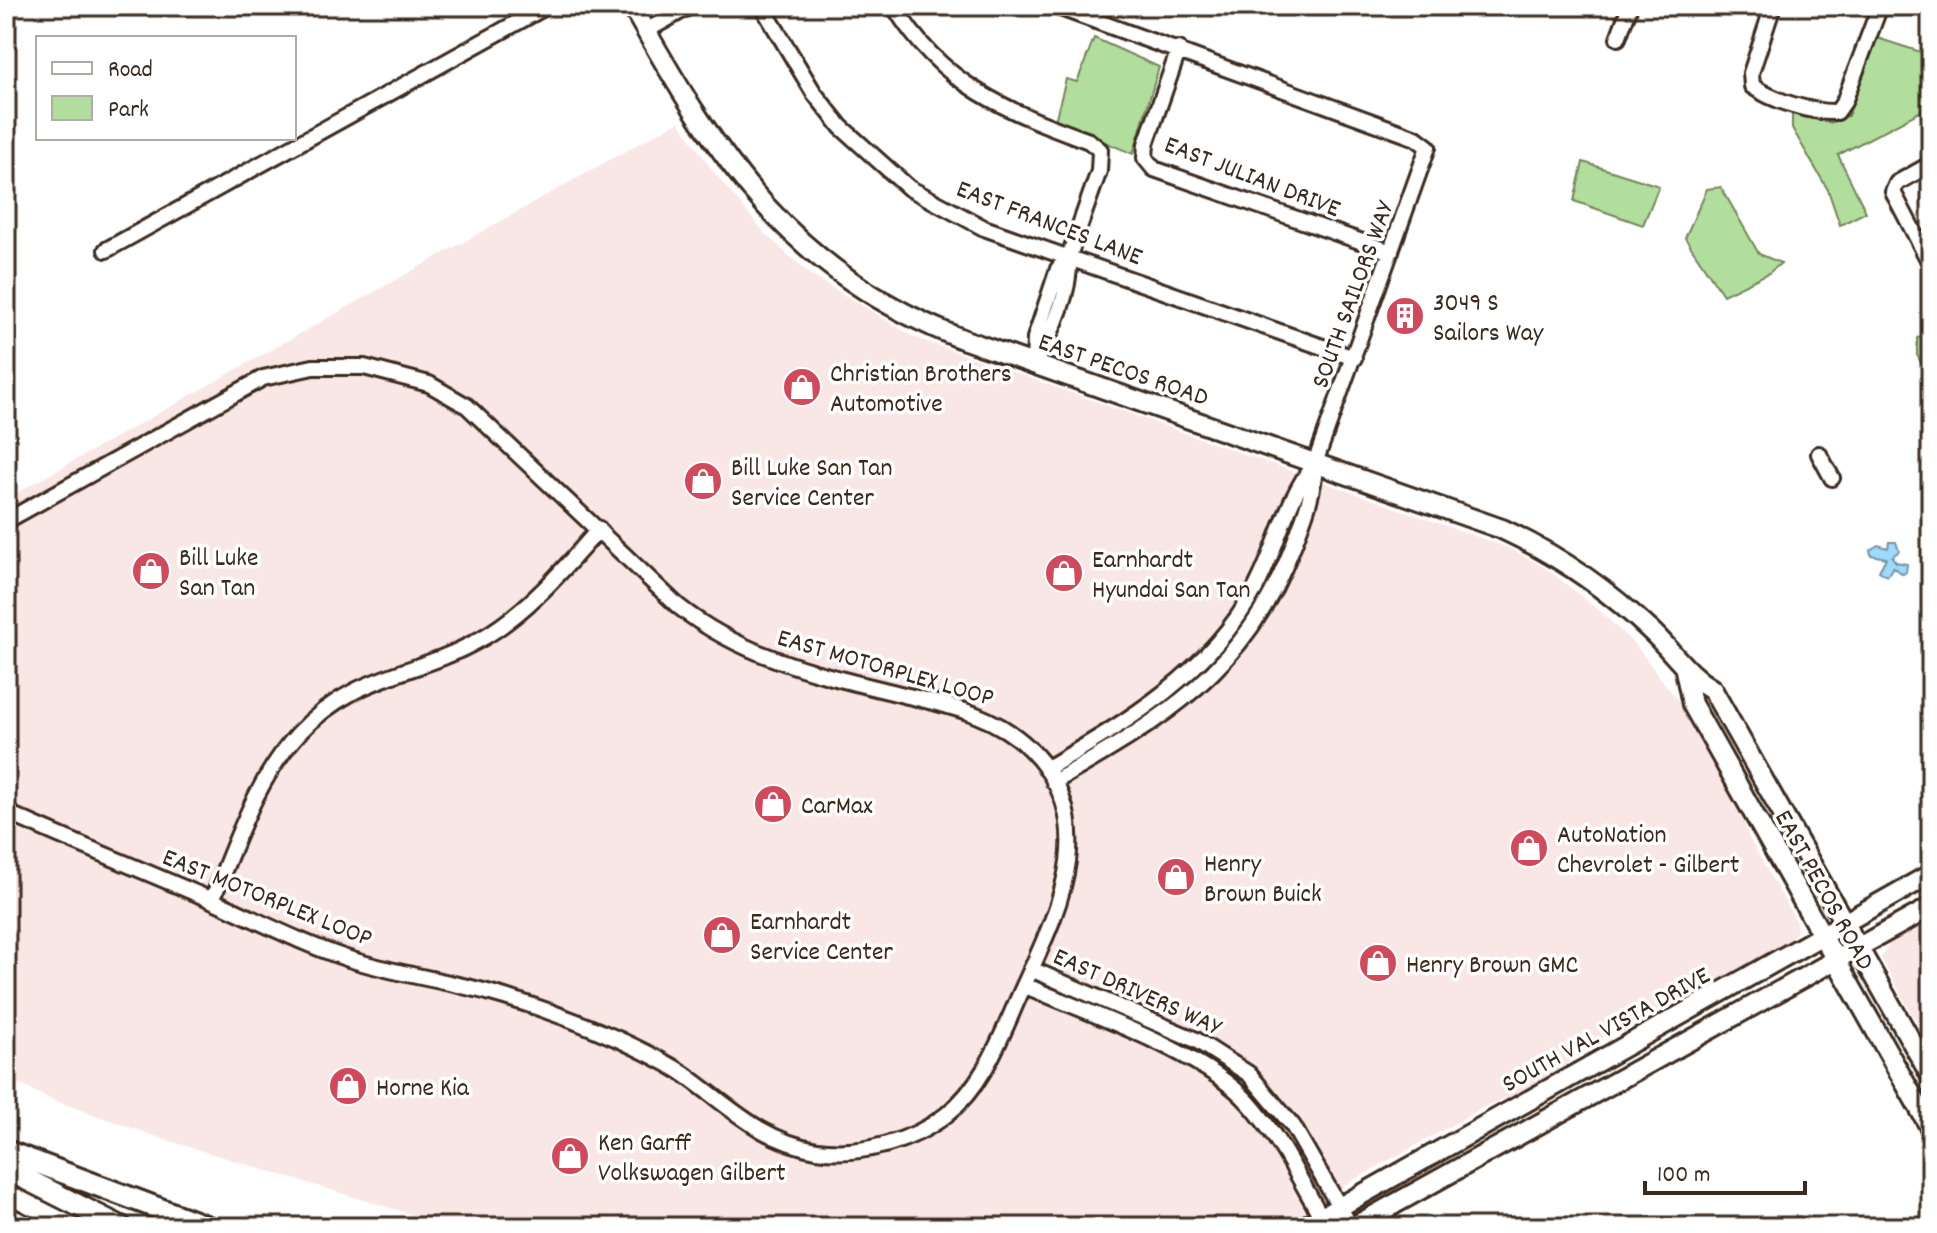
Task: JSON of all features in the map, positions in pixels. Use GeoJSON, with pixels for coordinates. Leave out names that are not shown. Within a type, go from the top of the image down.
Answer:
{"type":"FeatureCollection","features":[{"type":"Feature","properties":{"kind":"highway"},"geometry":{"type":"LineString","coordinates":[[6,1151],[208,1227]]}},
{"type":"Feature","properties":{"kind":"highway"},"geometry":{"type":"LineString","coordinates":[[6,1169],[121,1227]]}},
{"type":"Feature","properties":{"kind":"highway"},"geometry":{"type":"LineString","coordinates":[[6,1217],[26,1227]]}},
{"type":"Feature","properties":{"kind":"main road","name":"EAST PECOS ROAD"},"geometry":{"type":"LineString","coordinates":[[632,6],[726,162],[807,247],[852,283],[926,324],[1483,521],[1551,554],[1601,587],[1635,616],[1685,670],[1712,689],[1931,1076]]}},
{"type":"Feature","properties":{"kind":"main road","name":"EAST PECOS ROAD"},"geometry":{"type":"LineString","coordinates":[[1685,670],[1692,704],[1931,1129]]}},
{"type":"Feature","properties":{"kind":"main road","name":"SOUTH VAL VISTA DRIVE"},"geometry":{"type":"LineString","coordinates":[[1304,1227],[1324,1222],[1339,1207],[1931,874]]}},
{"type":"Feature","properties":{"kind":"main road","name":"SOUTH VAL VISTA DRIVE"},"geometry":{"type":"LineString","coordinates":[[1352,1227],[1931,907]]}},
{"type":"Feature","properties":{"kind":"main road"},"geometry":{"type":"LineString","coordinates":[[1598,1090],[1610,1068],[1644,1048],[1664,1025]]}},
{"type":"Feature","properties":{"kind":"main road"},"geometry":{"type":"LineString","coordinates":[[1515,1137],[1523,1119],[1572,1090],[1581,1071]]}},
{"type":"Feature","properties":{"kind":"street"},"geometry":{"type":"LineString","coordinates":[[106,250],[547,6]]}},
{"type":"Feature","properties":{"kind":"street"},"geometry":{"type":"LineString","coordinates":[[646,31],[690,6]]}},
{"type":"Feature","properties":{"kind":"street","name":"EAST FRANCES LANE"},"geometry":{"type":"LineString","coordinates":[[762,6],[814,93],[841,127],[909,188],[984,228],[1354,358]]}},
{"type":"Feature","properties":{"kind":"street"},"geometry":{"type":"LineString","coordinates":[[894,6],[921,42],[968,88],[994,105],[1089,141],[1100,150],[1102,161],[1069,256],[1070,275],[1047,342],[1034,364]]}},
{"type":"Feature","properties":{"kind":"street"},"geometry":{"type":"LineString","coordinates":[[1055,6],[1179,49]]}},
{"type":"Feature","properties":{"kind":"street"},"geometry":{"type":"LineString","coordinates":[[1618,38],[1630,6]]}},
{"type":"Feature","properties":{"kind":"street"},"geometry":{"type":"LineString","coordinates":[[1773,6],[1751,73],[1752,86],[1762,93],[1825,112],[1837,112],[1844,102],[1880,6]]}},
{"type":"Feature","properties":{"kind":"street","name":"SOUTH SAILORS WAY"},"geometry":{"type":"LineString","coordinates":[[1179,49],[1428,147],[1315,463]]}},
{"type":"Feature","properties":{"kind":"street","name":"EAST JULIAN DRIVE"},"geometry":{"type":"LineString","coordinates":[[1179,49],[1146,144],[1145,158],[1154,169],[1391,252]]}},
{"type":"Feature","properties":{"kind":"street"},"geometry":{"type":"LineString","coordinates":[[1931,164],[1897,183],[1893,192],[1931,265]]}},
{"type":"Feature","properties":{"kind":"street","name":"EAST MOTORPLEX LOOP"},"geometry":{"type":"LineString","coordinates":[[6,521],[263,378],[313,367],[340,365],[404,375],[429,384],[467,406],[678,606],[714,633],[783,663],[978,715],[1013,734],[1054,782],[1068,826],[1069,872],[1057,912],[978,1081],[943,1117],[888,1144],[847,1150],[817,1150],[763,1133],[681,1072],[620,1040],[491,993],[350,960],[278,932],[212,900],[6,812]]}},
{"type":"Feature","properties":{"kind":"street"},"geometry":{"type":"LineString","coordinates":[[1819,454],[1832,478]]}},
{"type":"Feature","properties":{"kind":"street"},"geometry":{"type":"LineString","coordinates":[[1046,769],[1142,711],[1176,685],[1213,647],[1256,587],[1299,484],[1315,463]]}},
{"type":"Feature","properties":{"kind":"street"},"geometry":{"type":"LineString","coordinates":[[1054,782],[1157,722],[1214,674],[1233,651],[1259,616],[1286,566],[1315,489],[1315,463]]}},
{"type":"Feature","properties":{"kind":"street"},"geometry":{"type":"LineString","coordinates":[[212,900],[258,794],[299,734],[324,711],[370,682],[461,650],[497,630],[526,607],[599,529]]}},
{"type":"Feature","properties":{"kind":"street","name":"EAST DRIVERS WAY"},"geometry":{"type":"LineString","coordinates":[[1031,969],[1196,1040],[1249,1074],[1279,1105],[1352,1227]]}},
{"type":"Feature","properties":{"kind":"street","name":"EAST DRIVERS WAY"},"geometry":{"type":"LineString","coordinates":[[1024,985],[1188,1059],[1235,1089],[1277,1138],[1324,1222]]}},
{"type":"Feature","properties":{"kind":"street"},"geometry":{"type":"LineString","coordinates":[[1188,1059],[1196,1040]]}},
{"type":"Feature","properties":{"kind":"shaded area"},"geometry":{"type":"Polygon","coordinates":[[[679,121],[712,170],[766,235],[811,275],[914,337],[1509,548],[1547,569],[1602,613],[1636,646],[1692,719],[1740,809],[1749,838],[1795,919],[1797,931],[1790,940],[1679,1003],[1634,1019],[1526,1090],[1486,1106],[1350,1182],[1282,1227],[453,1227],[163,1139],[53,1100],[6,1078],[6,499],[679,121]]]}},
{"type":"Feature","properties":{"kind":"shaded area"},"geometry":{"type":"Polygon","coordinates":[[[1931,919],[1931,1049],[1881,958],[1889,944],[1931,919]]]}},
{"type":"Feature","properties":{"kind":"green space"},"geometry":{"type":"Polygon","coordinates":[[[1094,38],[1159,67],[1133,154],[1055,121],[1066,79],[1077,82],[1094,38]]]}},
{"type":"Feature","properties":{"kind":"green space"},"geometry":{"type":"Polygon","coordinates":[[[1877,38],[1927,54],[1931,48],[1931,106],[1838,155],[1866,212],[1840,225],[1828,190],[1792,128],[1792,111],[1830,123],[1848,116],[1877,38]]]}},
{"type":"Feature","properties":{"kind":"green space"},"geometry":{"type":"Polygon","coordinates":[[[1583,162],[1659,186],[1643,225],[1574,201],[1583,162]]]}},
{"type":"Feature","properties":{"kind":"green space"},"geometry":{"type":"Polygon","coordinates":[[[1721,187],[1759,254],[1781,263],[1769,273],[1723,295],[1685,238],[1707,189],[1721,187]]]}},
{"type":"Feature","properties":{"kind":"green space"},"geometry":{"type":"Polygon","coordinates":[[[1931,337],[1931,381],[1917,355],[1917,338],[1931,337]]]}},
{"type":"Feature","properties":{"kind":"water"},"geometry":{"type":"Polygon","coordinates":[[[1889,542],[1896,542],[1899,551],[1892,557],[1896,562],[1907,564],[1903,574],[1893,567],[1887,576],[1879,571],[1886,558],[1871,555],[1870,550],[1878,545],[1888,548],[1889,542]]]}},
{"type":"Feature","properties":{"kind":"place","name":"3049 S Sailors Way"},"geometry":{"type":"Point","coordinates":[1405,316]}},
{"type":"Feature","properties":{"kind":"place","name":"Christian Brothers Automotive"},"geometry":{"type":"Point","coordinates":[802,387]}},
{"type":"Feature","properties":{"kind":"place","name":"Bill Luke San Tan Service Center"},"geometry":{"type":"Point","coordinates":[703,481]}},
{"type":"Feature","properties":{"kind":"place","name":"Bill Luke San Tan"},"geometry":{"type":"Point","coordinates":[151,571]}},
{"type":"Feature","properties":{"kind":"place","name":"Earnhardt Hyundai San Tan"},"geometry":{"type":"Point","coordinates":[1064,573]}},
{"type":"Feature","properties":{"kind":"place","name":"CarMax"},"geometry":{"type":"Point","coordinates":[773,804]}},
{"type":"Feature","properties":{"kind":"place","name":"AutoNation Chevrolet - Gilbert"},"geometry":{"type":"Point","coordinates":[1529,848]}},
{"type":"Feature","properties":{"kind":"place","name":"Henry Brown Buick"},"geometry":{"type":"Point","coordinates":[1176,877]}},
{"type":"Feature","properties":{"kind":"place","name":"Earnhardt Service Center"},"geometry":{"type":"Point","coordinates":[722,935]}},
{"type":"Feature","properties":{"kind":"place","name":"Henry Brown GMC"},"geometry":{"type":"Point","coordinates":[1378,963]}},
{"type":"Feature","properties":{"kind":"place","name":"Horne Kia"},"geometry":{"type":"Point","coordinates":[348,1086]}},
{"type":"Feature","properties":{"kind":"place","name":"Ken Garff Volkswagen Gilbert"},"geometry":{"type":"Point","coordinates":[570,1156]}}]}
